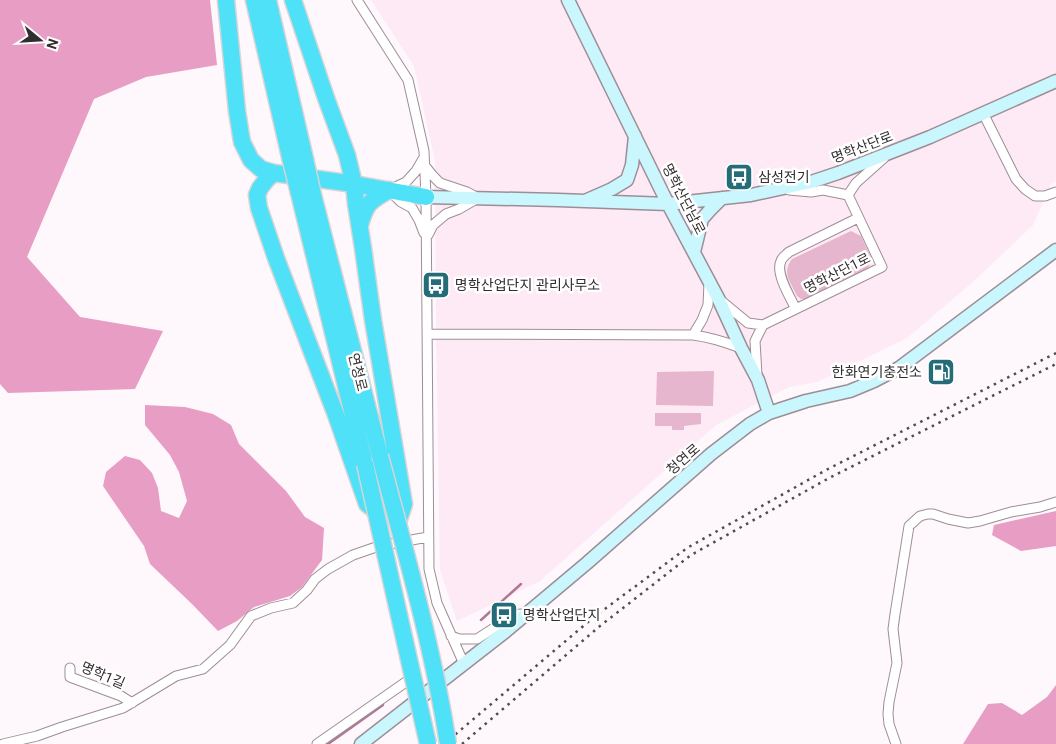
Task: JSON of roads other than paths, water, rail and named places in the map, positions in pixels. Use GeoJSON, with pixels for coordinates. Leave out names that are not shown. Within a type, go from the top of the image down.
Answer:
{"type":"FeatureCollection","features":[{"type":"Feature","properties":{"kind":"highway"},"geometry":{"type":"LineString","coordinates":[[226,0],[242,142],[251,160],[261,170],[274,174],[354,184],[426,197]]}},
{"type":"Feature","properties":{"kind":"highway","name":"연청로"},"geometry":{"type":"LineString","coordinates":[[254,0],[298,158]]}},
{"type":"Feature","properties":{"kind":"highway","name":"연청로"},"geometry":{"type":"LineString","coordinates":[[268,0],[360,466],[376,511],[428,744]]}},
{"type":"Feature","properties":{"kind":"highway"},"geometry":{"type":"LineString","coordinates":[[293,0],[348,158],[354,184],[374,320],[388,456]]}},
{"type":"Feature","properties":{"kind":"highway"},"geometry":{"type":"LineString","coordinates":[[348,158],[367,181],[389,190]]}},
{"type":"Feature","properties":{"kind":"highway"},"geometry":{"type":"LineString","coordinates":[[274,174],[260,188],[258,195],[259,208],[336,415],[360,466]]}},
{"type":"Feature","properties":{"kind":"highway"},"geometry":{"type":"LineString","coordinates":[[360,228],[363,212],[372,201],[389,190]]}},
{"type":"Feature","properties":{"kind":"highway","name":"연청로"},"geometry":{"type":"LineString","coordinates":[[306,194],[388,456],[398,522],[432,658],[448,744]]}},
{"type":"Feature","properties":{"kind":"street"},"geometry":{"type":"LineString","coordinates":[[357,0],[408,80],[424,162],[426,197],[429,569],[437,603],[464,664]]}},
{"type":"Feature","properties":{"kind":"street","name":"명학산단남로"},"geometry":{"type":"LineString","coordinates":[[568,0],[668,204],[709,280],[758,380],[769,413]]}},
{"type":"Feature","properties":{"kind":"street","name":"명학산단로"},"geometry":{"type":"LineString","coordinates":[[426,197],[668,204],[751,195],[829,176],[888,154],[1056,80]]}},
{"type":"Feature","properties":{"kind":"street"},"geometry":{"type":"LineString","coordinates":[[983,113],[1016,180],[1035,196],[1045,196],[1056,192]]}},
{"type":"Feature","properties":{"kind":"street"},"geometry":{"type":"LineString","coordinates":[[585,201],[627,180],[632,165],[635,136]]}},
{"type":"Feature","properties":{"kind":"street"},"geometry":{"type":"LineString","coordinates":[[780,189],[811,192],[823,190],[848,195],[856,183],[888,154]]}},
{"type":"Feature","properties":{"kind":"street"},"geometry":{"type":"LineString","coordinates":[[424,162],[406,182],[389,190],[401,202],[412,208],[419,220],[426,240]]}},
{"type":"Feature","properties":{"kind":"street"},"geometry":{"type":"LineString","coordinates":[[424,162],[432,176],[440,183],[467,192],[478,198]]}},
{"type":"Feature","properties":{"kind":"street","name":"명학산단1로"},"geometry":{"type":"LineString","coordinates":[[763,325],[882,267],[848,195]]}},
{"type":"Feature","properties":{"kind":"street"},"geometry":{"type":"LineString","coordinates":[[426,240],[433,224],[446,214],[478,198]]}},
{"type":"Feature","properties":{"kind":"street"},"geometry":{"type":"LineString","coordinates":[[694,252],[702,219],[722,198]]}},
{"type":"Feature","properties":{"kind":"street"},"geometry":{"type":"LineString","coordinates":[[796,309],[780,276],[781,259],[789,252],[858,218]]}},
{"type":"Feature","properties":{"kind":"street","name":"청연로"},"geometry":{"type":"LineString","coordinates":[[360,744],[532,609],[711,454],[750,424],[769,413],[806,401],[850,391],[899,368],[1056,250]]}},
{"type":"Feature","properties":{"kind":"street"},"geometry":{"type":"LineString","coordinates":[[693,335],[708,305],[709,280]]}},
{"type":"Feature","properties":{"kind":"street"},"geometry":{"type":"LineString","coordinates":[[718,298],[748,323],[763,325],[755,341],[758,380]]}},
{"type":"Feature","properties":{"kind":"street"},"geometry":{"type":"LineString","coordinates":[[427,334],[693,335],[709,337],[741,348]]}},
{"type":"Feature","properties":{"kind":"street"},"geometry":{"type":"LineString","coordinates":[[896,744],[889,724],[888,714],[898,663],[893,629],[909,526],[920,516],[928,514],[948,519],[980,522],[1011,512],[1056,502]]}},
{"type":"Feature","properties":{"kind":"street"},"geometry":{"type":"LineString","coordinates":[[3,744],[37,736],[123,708],[176,676],[203,669],[230,645],[250,616],[271,608],[294,603],[307,590],[315,578],[328,569],[353,555],[379,546],[428,537]]}},
{"type":"Feature","properties":{"kind":"street"},"geometry":{"type":"LineString","coordinates":[[451,636],[459,639],[477,639],[500,624],[532,609]]}},
{"type":"Feature","properties":{"kind":"street","name":"명학1길"},"geometry":{"type":"LineString","coordinates":[[70,668],[70,677],[121,696],[132,703]]}},
{"type":"Feature","properties":{"kind":"street"},"geometry":{"type":"LineString","coordinates":[[318,744],[413,677]]}},
{"type":"Feature","properties":{"kind":"waterway"},"geometry":{"type":"LineString","coordinates":[[481,620],[521,584]]}},
{"type":"Feature","properties":{"kind":"waterway"},"geometry":{"type":"LineString","coordinates":[[328,744],[383,705]]}},
{"type":"Feature","properties":{"kind":"railway"},"geometry":{"type":"LineString","coordinates":[[444,744],[594,617],[687,548],[826,470],[1056,353]]}},
{"type":"Feature","properties":{"kind":"railway"},"geometry":{"type":"LineString","coordinates":[[462,744],[600,626],[691,555],[831,477],[1056,364]]}},
{"type":"Feature","properties":{"kind":"place","name":"삼성전기"},"geometry":{"type":"Point","coordinates":[739,177]}},
{"type":"Feature","properties":{"kind":"place","name":"명학산업단지 관리사무소"},"geometry":{"type":"Point","coordinates":[436,285]}},
{"type":"Feature","properties":{"kind":"place","name":"한화연기충전소"},"geometry":{"type":"Point","coordinates":[941,372]}},
{"type":"Feature","properties":{"kind":"place","name":"명학산업단지"},"geometry":{"type":"Point","coordinates":[504,615]}}]}
